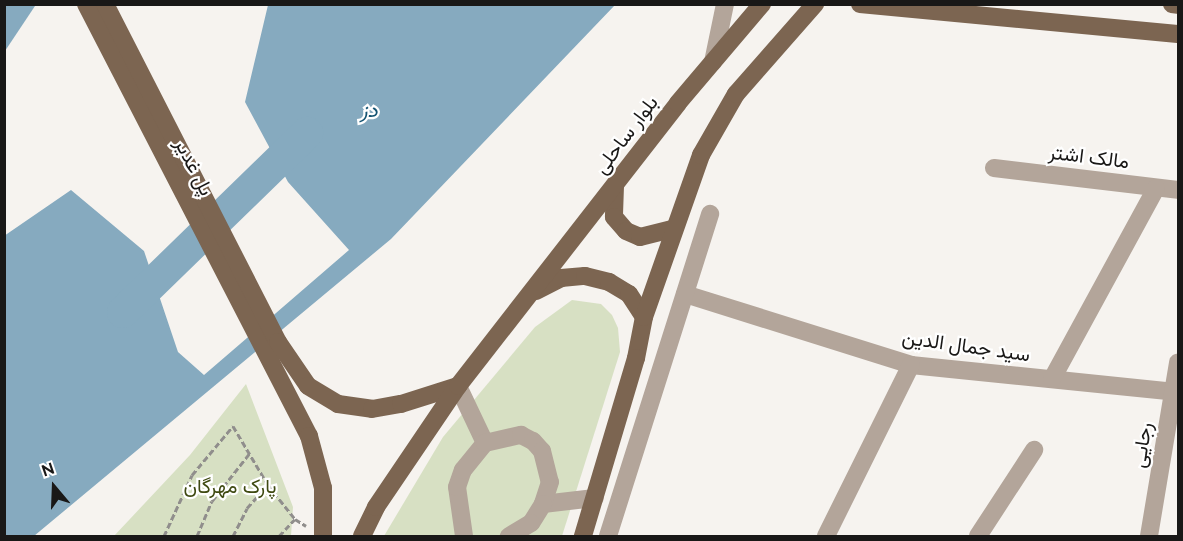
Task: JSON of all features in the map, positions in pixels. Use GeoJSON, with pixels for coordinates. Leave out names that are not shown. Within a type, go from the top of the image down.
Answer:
{"type":"FeatureCollection","features":[{"type":"Feature","properties":{"kind":"main road","name":"پل غدیر"},"geometry":{"type":"LineString","coordinates":[[86,4],[270,346]]}},
{"type":"Feature","properties":{"kind":"main road","name":"پل غدیر"},"geometry":{"type":"LineString","coordinates":[[105,4],[270,346]]}},
{"type":"Feature","properties":{"kind":"main road","name":"بلوار ساحلی"},"geometry":{"type":"LineString","coordinates":[[362,537],[376,507],[458,386],[615,185],[762,4]]}},
{"type":"Feature","properties":{"kind":"main road"},"geometry":{"type":"LineString","coordinates":[[583,537],[636,358],[644,317],[672,229],[701,155],[736,94],[815,4]]}},
{"type":"Feature","properties":{"kind":"main road"},"geometry":{"type":"LineString","coordinates":[[860,4],[951,9],[1179,34]]}},
{"type":"Feature","properties":{"kind":"main road"},"geometry":{"type":"LineString","coordinates":[[1172,4],[1179,5]]}},
{"type":"Feature","properties":{"kind":"main road"},"geometry":{"type":"LineString","coordinates":[[615,185],[614,217],[626,231],[640,237],[672,229]]}},
{"type":"Feature","properties":{"kind":"main road","name":"بلوار ساحلی"},"geometry":{"type":"LineString","coordinates":[[529,295],[561,278],[585,276],[609,282],[629,294],[644,317]]}},
{"type":"Feature","properties":{"kind":"main road"},"geometry":{"type":"LineString","coordinates":[[270,346],[308,386],[338,404],[372,409],[401,404],[458,386]]}},
{"type":"Feature","properties":{"kind":"main road"},"geometry":{"type":"LineString","coordinates":[[270,346],[309,436],[323,488],[319,534]]}},
{"type":"Feature","properties":{"kind":"street"},"geometry":{"type":"LineString","coordinates":[[713,62],[725,4]]}},
{"type":"Feature","properties":{"kind":"street","name":"مالک اشتر"},"geometry":{"type":"LineString","coordinates":[[994,168],[1179,190]]}},
{"type":"Feature","properties":{"kind":"street"},"geometry":{"type":"LineString","coordinates":[[1052,379],[1156,188]]}},
{"type":"Feature","properties":{"kind":"street"},"geometry":{"type":"LineString","coordinates":[[608,537],[710,214]]}},
{"type":"Feature","properties":{"kind":"street","name":"سید جمال الدین"},"geometry":{"type":"LineString","coordinates":[[685,294],[911,365],[1176,392]]}},
{"type":"Feature","properties":{"kind":"street","name":"رجایی"},"geometry":{"type":"LineString","coordinates":[[1149,537],[1176,392],[1179,362]]}},
{"type":"Feature","properties":{"kind":"street"},"geometry":{"type":"LineString","coordinates":[[826,537],[911,365]]}},
{"type":"Feature","properties":{"kind":"street"},"geometry":{"type":"LineString","coordinates":[[458,386],[485,443]]}},
{"type":"Feature","properties":{"kind":"street"},"geometry":{"type":"LineString","coordinates":[[464,537],[457,487],[473,455],[485,443],[521,435],[533,441],[548,464],[550,482],[543,504],[531,523],[509,537]]}},
{"type":"Feature","properties":{"kind":"street"},"geometry":{"type":"LineString","coordinates":[[978,537],[1034,450]]}},
{"type":"Feature","properties":{"kind":"street"},"geometry":{"type":"LineString","coordinates":[[543,504],[595,498]]}},
{"type":"Feature","properties":{"kind":"path"},"geometry":{"type":"LineString","coordinates":[[164,537],[192,475],[233,426],[268,485],[295,519],[319,534]]}},
{"type":"Feature","properties":{"kind":"path"},"geometry":{"type":"LineString","coordinates":[[197,537],[217,493],[249,454]]}},
{"type":"Feature","properties":{"kind":"path"},"geometry":{"type":"LineString","coordinates":[[233,537],[247,508],[268,485]]}},
{"type":"Feature","properties":{"kind":"path"},"geometry":{"type":"LineString","coordinates":[[279,537],[295,519]]}},
{"type":"Feature","properties":{"kind":"green space"},"geometry":{"type":"Polygon","coordinates":[[[572,300],[601,304],[612,315],[618,328],[620,352],[562,536],[384,536],[443,437],[535,327],[572,300]]]}},
{"type":"Feature","properties":{"kind":"green space","name":"پارک مهرگان"},"geometry":{"type":"Polygon","coordinates":[[[246,384],[293,507],[291,536],[114,536],[190,455],[246,384]]]}},
{"type":"Feature","properties":{"kind":"water"},"geometry":{"type":"Polygon","coordinates":[[[4,5],[35,6],[5,51],[4,5]]]}},
{"type":"Feature","properties":{"kind":"water","name":"دز"},"geometry":{"type":"Polygon","coordinates":[[[268,5],[615,5],[391,239],[34,536],[5,536],[4,236],[71,190],[144,251],[178,352],[204,375],[349,250],[288,182],[245,102],[268,5]]]}},
{"type":"Feature","properties":{"kind":"waterway","name":"دز"},"geometry":{"type":"LineString","coordinates":[[123,312],[307,133]]}}]}
